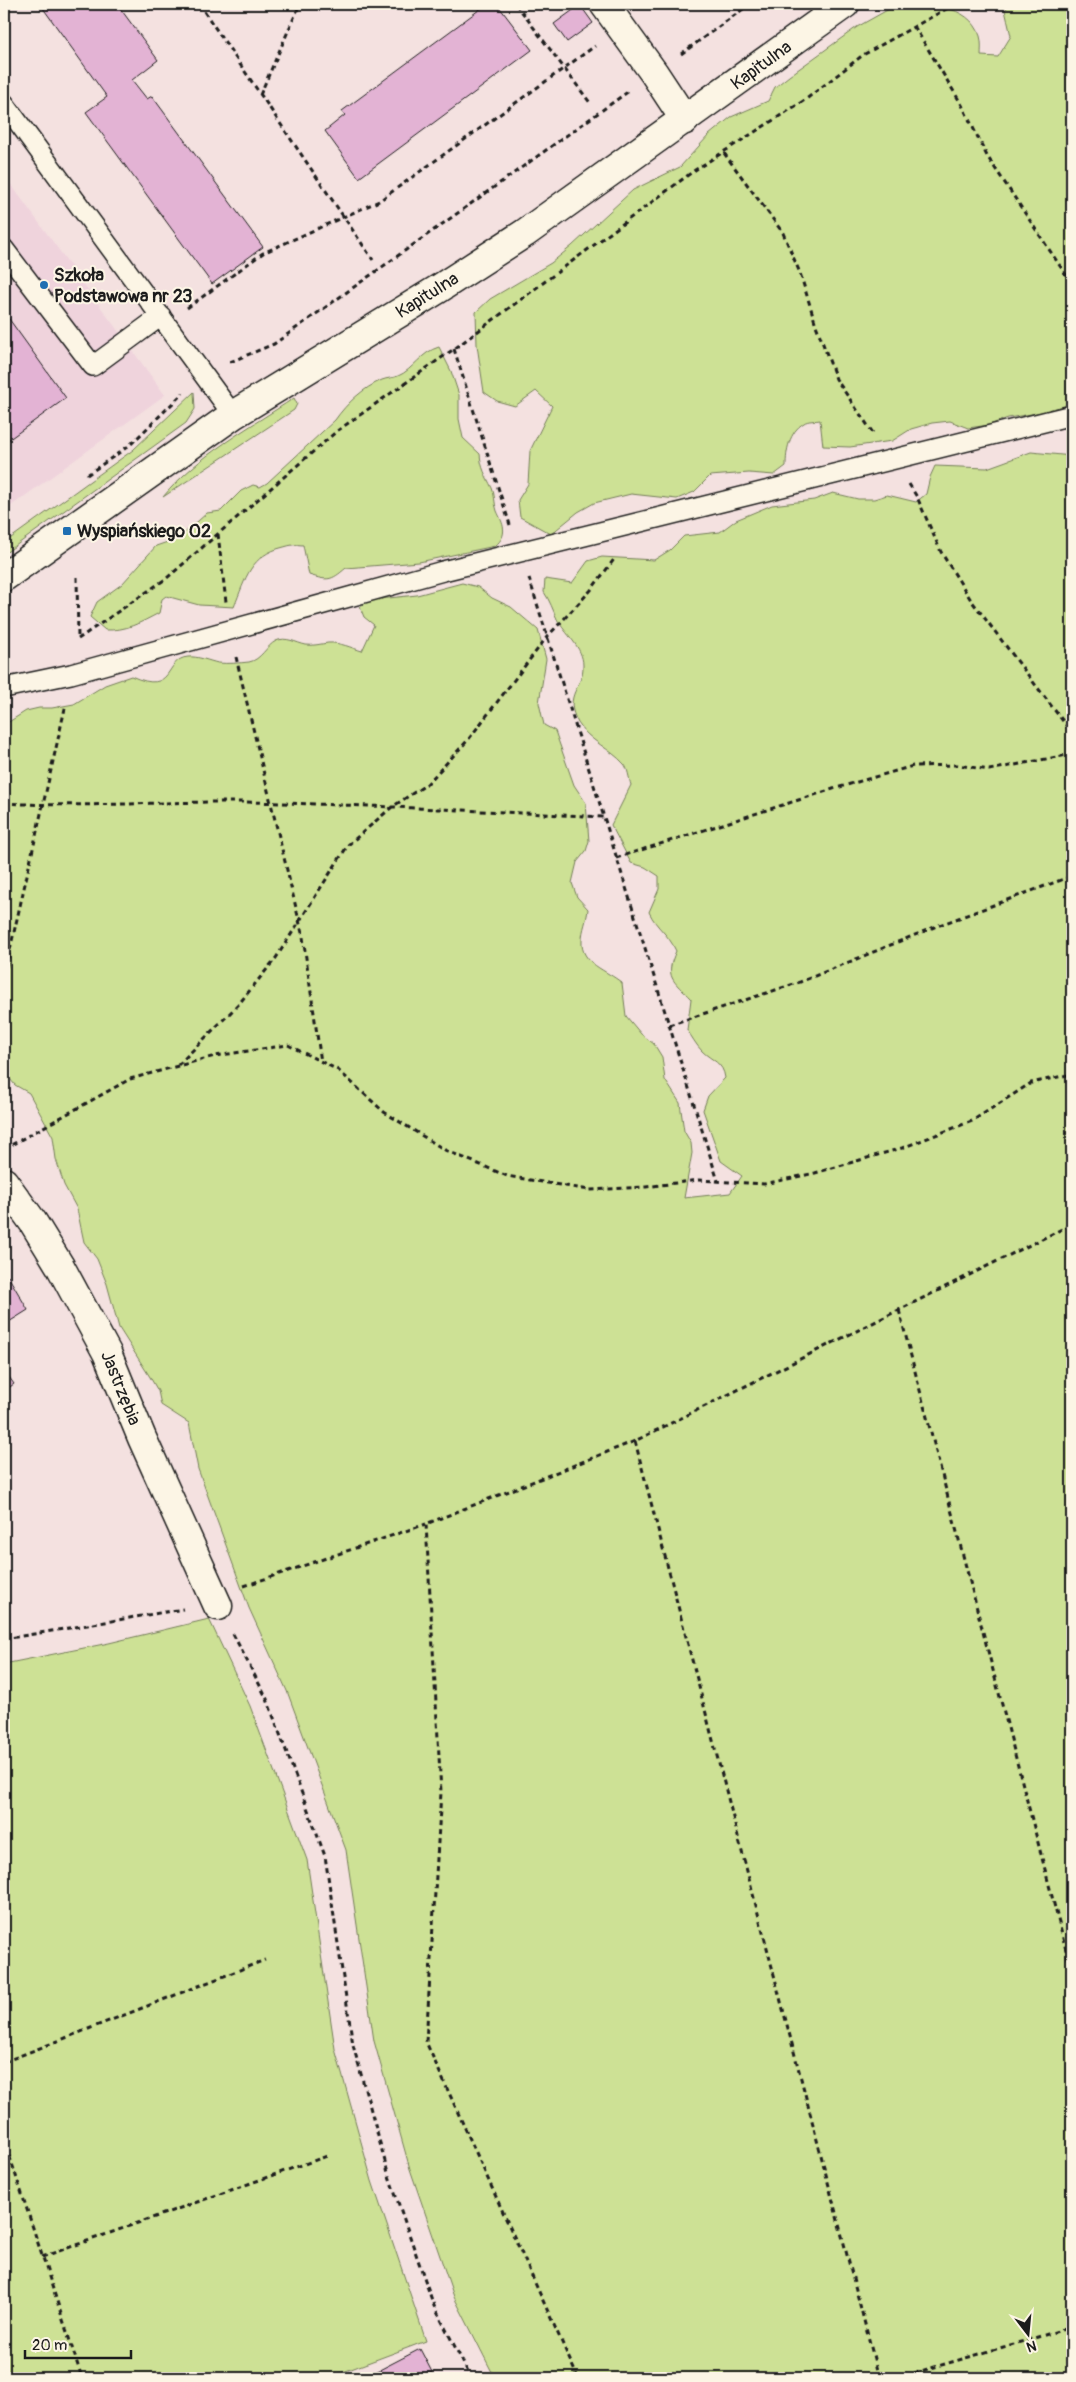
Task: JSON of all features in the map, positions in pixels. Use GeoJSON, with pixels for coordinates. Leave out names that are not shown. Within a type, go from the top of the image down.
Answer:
{"type":"FeatureCollection","features":[{"type":"Feature","properties":{"kind":"street","name":"Kapitulna"},"geometry":{"type":"LineString","coordinates":[[4,577],[233,415],[510,243],[685,120],[845,4]]}},
{"type":"Feature","properties":{"kind":"street"},"geometry":{"type":"LineString","coordinates":[[610,12],[685,120]]}},
{"type":"Feature","properties":{"kind":"street","name":"Jastrzębia"},"geometry":{"type":"LineString","coordinates":[[4,1182],[51,1252],[108,1353],[145,1446],[218,1606]]}},
{"type":"Feature","properties":{"kind":"lane"},"geometry":{"type":"LineString","coordinates":[[4,103],[233,415]]}},
{"type":"Feature","properties":{"kind":"lane"},"geometry":{"type":"LineString","coordinates":[[4,250],[93,366],[164,319]]}},
{"type":"Feature","properties":{"kind":"lane"},"geometry":{"type":"LineString","coordinates":[[4,688],[72,674],[443,571],[1072,415]]}},
{"type":"Feature","properties":{"kind":"path"},"geometry":{"type":"LineString","coordinates":[[199,4],[373,260]]}},
{"type":"Feature","properties":{"kind":"path"},"geometry":{"type":"LineString","coordinates":[[260,95],[300,4]]}},
{"type":"Feature","properties":{"kind":"path"},"geometry":{"type":"LineString","coordinates":[[516,4],[591,104]]}},
{"type":"Feature","properties":{"kind":"path"},"geometry":{"type":"LineString","coordinates":[[82,479],[130,445],[190,387],[205,376],[221,365],[274,344],[750,4]]}},
{"type":"Feature","properties":{"kind":"path"},"geometry":{"type":"LineString","coordinates":[[78,639],[167,578],[337,431],[454,349],[695,170],[806,100],[863,55],[955,4]]}},
{"type":"Feature","properties":{"kind":"path"},"geometry":{"type":"LineString","coordinates":[[164,319],[263,253],[379,201],[400,187],[607,37],[610,12]]}},
{"type":"Feature","properties":{"kind":"path"},"geometry":{"type":"LineString","coordinates":[[914,26],[962,105],[988,156],[1072,284]]}},
{"type":"Feature","properties":{"kind":"path"},"geometry":{"type":"LineString","coordinates":[[454,349],[547,637],[718,1181]]}},
{"type":"Feature","properties":{"kind":"path"},"geometry":{"type":"LineString","coordinates":[[177,1066],[238,1005],[276,958],[348,845],[392,807],[427,784],[468,740],[547,637],[591,590],[642,521]]}},
{"type":"Feature","properties":{"kind":"path"},"geometry":{"type":"LineString","coordinates":[[218,534],[229,630],[299,921],[321,1062]]}},
{"type":"Feature","properties":{"kind":"path"},"geometry":{"type":"LineString","coordinates":[[4,976],[63,725],[78,639],[77,577]]}},
{"type":"Feature","properties":{"kind":"path"},"geometry":{"type":"LineString","coordinates":[[616,858],[833,789],[914,766],[958,765],[989,770],[1072,754]]}},
{"type":"Feature","properties":{"kind":"path"},"geometry":{"type":"LineString","coordinates":[[4,804],[44,806],[272,804],[392,807],[603,817]]}},
{"type":"Feature","properties":{"kind":"path"},"geometry":{"type":"LineString","coordinates":[[669,1025],[800,982],[937,926],[1072,876]]}},
{"type":"Feature","properties":{"kind":"path"},"geometry":{"type":"LineString","coordinates":[[4,1149],[130,1079],[215,1056],[288,1045],[338,1070],[384,1112],[445,1150],[507,1176],[588,1190],[646,1187],[698,1180],[764,1184],[815,1173],[902,1148],[972,1121],[1031,1083],[1072,1074]]}},
{"type":"Feature","properties":{"kind":"path"},"geometry":{"type":"LineString","coordinates":[[241,1587],[426,1524],[635,1441],[1072,1224]]}},
{"type":"Feature","properties":{"kind":"path"},"geometry":{"type":"LineString","coordinates":[[899,1310],[1072,1973]]}},
{"type":"Feature","properties":{"kind":"path"},"geometry":{"type":"LineString","coordinates":[[635,1441],[879,2378]]}},
{"type":"Feature","properties":{"kind":"path"},"geometry":{"type":"LineString","coordinates":[[426,1524],[441,1792],[426,2042],[578,2378]]}},
{"type":"Feature","properties":{"kind":"path"},"geometry":{"type":"LineString","coordinates":[[4,1639],[174,1610],[218,1606],[267,1699],[325,1856],[353,2045],[387,2166],[434,2306],[472,2378]]}},
{"type":"Feature","properties":{"kind":"path"},"geometry":{"type":"LineString","coordinates":[[4,2062],[265,1960]]}},
{"type":"Feature","properties":{"kind":"path"},"geometry":{"type":"LineString","coordinates":[[4,2139],[82,2378]]}},
{"type":"Feature","properties":{"kind":"path"},"geometry":{"type":"LineString","coordinates":[[42,2257],[330,2155]]}},
{"type":"Feature","properties":{"kind":"path"},"geometry":{"type":"LineString","coordinates":[[898,2378],[1072,2326]]}},
{"type":"Feature","properties":{"kind":"shaded area","name":"Szkoła Podstawowa nr 23"},"geometry":{"type":"Polygon","coordinates":[[[4,175],[165,395],[4,511],[4,175]]]}},
{"type":"Feature","properties":{"kind":"green space"},"geometry":{"type":"Polygon","coordinates":[[[898,4],[933,5],[956,11],[974,25],[981,38],[981,56],[998,57],[1011,36],[1005,10],[1010,4],[1072,4],[1072,407],[1008,418],[989,425],[968,428],[950,421],[932,423],[911,429],[892,441],[850,447],[823,446],[820,420],[808,421],[795,431],[789,442],[786,466],[774,475],[749,473],[710,476],[694,492],[677,499],[631,494],[594,503],[578,512],[551,534],[520,517],[518,500],[528,484],[530,451],[552,406],[536,391],[515,406],[497,401],[484,392],[477,345],[476,312],[490,299],[551,263],[633,190],[680,167],[709,135],[731,117],[768,101],[775,87],[789,76],[857,27],[898,4]]]}},
{"type":"Feature","properties":{"kind":"green space"},"geometry":{"type":"Polygon","coordinates":[[[439,347],[451,371],[459,395],[459,419],[463,438],[480,454],[503,525],[502,537],[495,546],[419,562],[346,568],[333,578],[325,579],[309,575],[303,545],[291,545],[273,551],[256,562],[246,577],[234,607],[199,605],[166,596],[162,599],[159,613],[126,628],[105,630],[90,617],[97,602],[122,584],[156,546],[179,538],[207,513],[221,511],[241,491],[253,485],[260,487],[267,483],[335,420],[350,402],[362,392],[375,383],[403,373],[427,353],[439,347]]]}},
{"type":"Feature","properties":{"kind":"green space"},"geometry":{"type":"Polygon","coordinates":[[[194,392],[195,409],[186,423],[4,554],[4,543],[133,450],[194,392]]]}},
{"type":"Feature","properties":{"kind":"green space"},"geometry":{"type":"Polygon","coordinates":[[[294,398],[297,404],[294,410],[163,497],[208,455],[294,398]]]}},
{"type":"Feature","properties":{"kind":"green space"},"geometry":{"type":"Polygon","coordinates":[[[1031,452],[1072,456],[1072,2378],[495,2378],[454,2297],[410,2169],[374,2041],[346,1850],[287,1691],[249,1608],[198,1469],[189,1423],[161,1405],[158,1391],[119,1328],[107,1284],[97,1259],[84,1242],[77,1209],[64,1185],[56,1159],[53,1137],[29,1093],[15,1085],[4,1072],[4,725],[26,711],[74,704],[105,685],[131,676],[155,682],[167,675],[180,659],[188,657],[218,663],[249,662],[257,659],[272,643],[284,639],[309,645],[337,643],[362,651],[374,625],[364,617],[360,607],[370,600],[417,595],[462,583],[478,587],[492,598],[511,607],[538,630],[546,659],[539,703],[544,725],[555,731],[574,785],[586,803],[589,841],[586,851],[577,862],[572,883],[577,897],[588,909],[582,936],[585,955],[596,966],[622,983],[626,1016],[641,1034],[654,1044],[662,1057],[665,1080],[680,1103],[684,1131],[691,1143],[692,1153],[684,1198],[730,1193],[742,1176],[721,1161],[703,1110],[708,1096],[725,1078],[724,1073],[716,1062],[700,1049],[687,1030],[691,999],[672,978],[672,960],[676,951],[649,912],[659,889],[659,876],[645,867],[631,863],[611,825],[631,785],[625,766],[619,759],[588,735],[578,723],[572,705],[582,673],[582,658],[577,646],[560,625],[544,592],[545,579],[572,583],[588,561],[602,557],[654,560],[670,550],[684,536],[720,532],[736,520],[772,505],[814,500],[833,493],[858,499],[874,499],[887,495],[916,502],[926,494],[935,466],[987,468],[1031,452]]]}},
{"type":"Feature","properties":{"kind":"green space"},"geometry":{"type":"Polygon","coordinates":[[[209,1619],[250,1706],[307,1860],[335,2049],[372,2181],[426,2341],[327,2378],[4,2378],[4,1664],[109,1643],[209,1619]]]}},
{"type":"Feature","properties":{"kind":"building"},"geometry":{"type":"Polygon","coordinates":[[[40,4],[117,4],[158,60],[132,80],[147,99],[152,96],[263,247],[212,284],[86,112],[107,97],[40,4]]]}},
{"type":"Feature","properties":{"kind":"building"},"geometry":{"type":"Polygon","coordinates":[[[487,4],[497,4],[532,50],[359,178],[325,131],[345,115],[342,111],[487,4]]]}},
{"type":"Feature","properties":{"kind":"building"},"geometry":{"type":"Polygon","coordinates":[[[580,5],[593,23],[567,42],[554,24],[580,5]]]}},
{"type":"Feature","properties":{"kind":"building"},"geometry":{"type":"Polygon","coordinates":[[[4,312],[66,398],[4,443],[4,312]]]}},
{"type":"Feature","properties":{"kind":"building"},"geometry":{"type":"Polygon","coordinates":[[[8,1276],[28,1310],[4,1325],[4,1279],[8,1276]]]}},
{"type":"Feature","properties":{"kind":"building"},"geometry":{"type":"Polygon","coordinates":[[[4,1370],[14,1384],[4,1391],[4,1370]]]}},
{"type":"Feature","properties":{"kind":"building"},"geometry":{"type":"Polygon","coordinates":[[[420,2349],[432,2372],[421,2378],[364,2378],[420,2349]]]}},
{"type":"Feature","properties":{"kind":"place","name":"Szkoła Podstawowa nr 23"},"geometry":{"type":"Point","coordinates":[44,285]}},
{"type":"Feature","properties":{"kind":"place","name":"Wyspiańskiego 02"},"geometry":{"type":"Point","coordinates":[67,531]}}]}
